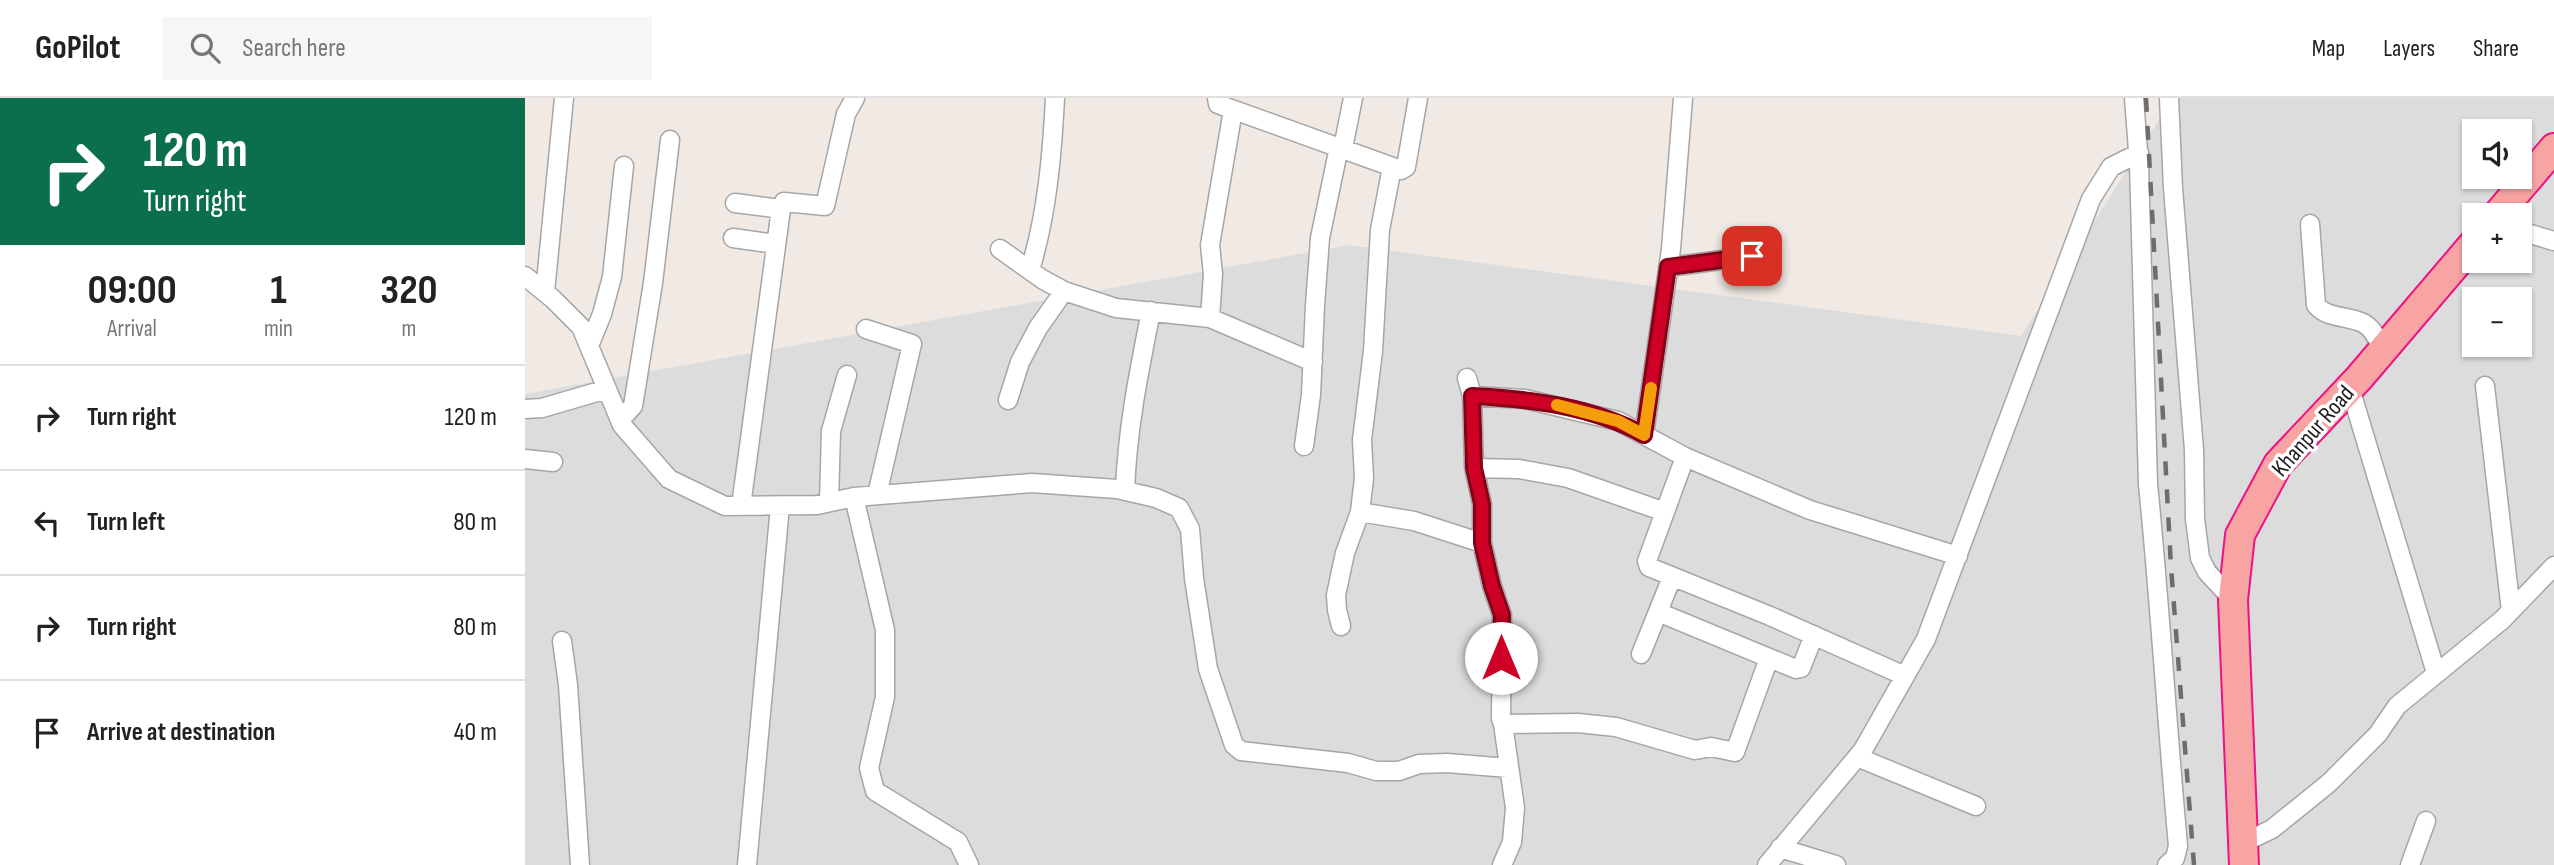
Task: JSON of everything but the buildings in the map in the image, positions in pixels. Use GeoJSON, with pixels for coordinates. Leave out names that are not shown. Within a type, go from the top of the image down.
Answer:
{"type":"FeatureCollection","features":[{"type":"Feature","properties":{"kind":"highway"},"geometry":{"type":"LineString","coordinates":[[2507,203],[2554,148]]}},
{"type":"Feature","properties":{"kind":"highway","name":"Khanpur Road"},"geometry":{"type":"LineString","coordinates":[[2243,854],[2233,600],[2240,535],[2279,464],[2350,388],[2462,257]]}},
{"type":"Feature","properties":{"kind":"street"},"geometry":{"type":"LineString","coordinates":[[545,292],[563,98]]}},
{"type":"Feature","properties":{"kind":"street"},"geometry":{"type":"LineString","coordinates":[[741,506],[781,209],[783,202],[825,206],[846,114],[855,98]]}},
{"type":"Feature","properties":{"kind":"street"},"geometry":{"type":"LineString","coordinates":[[1030,270],[1043,221],[1055,98]]}},
{"type":"Feature","properties":{"kind":"street"},"geometry":{"type":"LineString","coordinates":[[1217,98],[1218,104],[1233,110],[1401,170],[1406,167],[1418,98]]}},
{"type":"Feature","properties":{"kind":"street"},"geometry":{"type":"LineString","coordinates":[[1304,446],[1311,395],[1320,238],[1353,98]]}},
{"type":"Feature","properties":{"kind":"street"},"geometry":{"type":"LineString","coordinates":[[1644,435],[1668,267],[1682,98]]}},
{"type":"Feature","properties":{"kind":"street"},"geometry":{"type":"LineString","coordinates":[[2134,98],[2139,153],[2148,484],[2178,846],[2175,858],[2167,865]]}},
{"type":"Feature","properties":{"kind":"street"},"geometry":{"type":"LineString","coordinates":[[2169,98],[2173,201],[2194,450],[2195,519],[2200,558],[2207,572],[2233,600]]}},
{"type":"Feature","properties":{"kind":"street"},"geometry":{"type":"LineString","coordinates":[[1210,318],[1213,274],[1210,245],[1233,110]]}},
{"type":"Feature","properties":{"kind":"street"},"geometry":{"type":"LineString","coordinates":[[620,420],[633,406],[653,282],[670,140]]}},
{"type":"Feature","properties":{"kind":"street"},"geometry":{"type":"LineString","coordinates":[[1767,865],[1857,757],[1926,639],[2091,199],[2111,167],[2139,153]]}},
{"type":"Feature","properties":{"kind":"street"},"geometry":{"type":"LineString","coordinates":[[589,346],[602,314],[612,277],[624,166]]}},
{"type":"Feature","properties":{"kind":"street"},"geometry":{"type":"LineString","coordinates":[[1341,626],[1336,595],[1345,553],[1360,512],[1364,478],[1362,440],[1373,351],[1380,230],[1392,167]]}},
{"type":"Feature","properties":{"kind":"street"},"geometry":{"type":"LineString","coordinates":[[735,203],[781,209]]}},
{"type":"Feature","properties":{"kind":"street"},"geometry":{"type":"LineString","coordinates":[[2310,224],[2316,305],[2321,312],[2364,323],[2373,332],[2383,350]]}},
{"type":"Feature","properties":{"kind":"street"},"geometry":{"type":"LineString","coordinates":[[2532,235],[2554,241]]}},
{"type":"Feature","properties":{"kind":"street"},"geometry":{"type":"LineString","coordinates":[[733,238],[776,244]]}},
{"type":"Feature","properties":{"kind":"street"},"geometry":{"type":"LineString","coordinates":[[1000,249],[1064,291],[1116,308],[1210,318],[1313,362]]}},
{"type":"Feature","properties":{"kind":"street"},"geometry":{"type":"LineString","coordinates":[[1668,267],[1752,256]]}},
{"type":"Feature","properties":{"kind":"street"},"geometry":{"type":"LineString","coordinates":[[525,276],[581,327],[622,425],[669,479],[725,506],[780,506],[854,497],[1032,483],[1125,491],[1156,498],[1179,508],[1190,529],[1194,578],[1208,669],[1234,744],[1241,751],[1348,763],[1376,771],[1399,771],[1419,764],[1508,768]]}},
{"type":"Feature","properties":{"kind":"street"},"geometry":{"type":"LineString","coordinates":[[1007,400],[1020,362],[1038,328],[1064,291]]}},
{"type":"Feature","properties":{"kind":"street"},"geometry":{"type":"LineString","coordinates":[[1125,491],[1133,402],[1151,311]]}},
{"type":"Feature","properties":{"kind":"street"},"geometry":{"type":"LineString","coordinates":[[866,329],[912,344],[877,495]]}},
{"type":"Feature","properties":{"kind":"street"},"geometry":{"type":"LineString","coordinates":[[829,502],[831,431],[847,374]]}},
{"type":"Feature","properties":{"kind":"street"},"geometry":{"type":"LineString","coordinates":[[2485,386],[2511,611]]}},
{"type":"Feature","properties":{"kind":"street"},"geometry":{"type":"LineString","coordinates":[[1502,865],[1512,842],[1515,808],[1501,719],[1502,615],[1482,543],[1482,504],[1474,468],[1469,387],[1572,408],[1618,421],[1685,457],[1810,510],[1958,556]]}},
{"type":"Feature","properties":{"kind":"street"},"geometry":{"type":"LineString","coordinates":[[2350,388],[2436,673]]}},
{"type":"Feature","properties":{"kind":"street"},"geometry":{"type":"LineString","coordinates":[[525,409],[542,408],[607,389]]}},
{"type":"Feature","properties":{"kind":"street"},"geometry":{"type":"LineString","coordinates":[[1685,457],[1647,561],[1649,567],[1905,676]]}},
{"type":"Feature","properties":{"kind":"street"},"geometry":{"type":"LineString","coordinates":[[525,459],[553,462]]}},
{"type":"Feature","properties":{"kind":"street"},"geometry":{"type":"LineString","coordinates":[[1474,468],[1519,469],[1568,478],[1665,512]]}},
{"type":"Feature","properties":{"kind":"street"},"geometry":{"type":"LineString","coordinates":[[854,497],[885,630],[885,697],[869,768],[874,791],[958,842],[969,865]]}},
{"type":"Feature","properties":{"kind":"street"},"geometry":{"type":"LineString","coordinates":[[747,865],[780,506]]}},
{"type":"Feature","properties":{"kind":"street"},"geometry":{"type":"LineString","coordinates":[[1360,512],[1414,521],[1482,543]]}},
{"type":"Feature","properties":{"kind":"street"},"geometry":{"type":"LineString","coordinates":[[2243,854],[2329,783],[2378,734],[2397,706],[2511,611],[2554,566]]}},
{"type":"Feature","properties":{"kind":"street"},"geometry":{"type":"LineString","coordinates":[[1641,654],[1672,577]]}},
{"type":"Feature","properties":{"kind":"street"},"geometry":{"type":"LineString","coordinates":[[1658,612],[1796,669],[1801,668],[1814,635]]}},
{"type":"Feature","properties":{"kind":"street"},"geometry":{"type":"LineString","coordinates":[[562,641],[569,685],[580,865]]}},
{"type":"Feature","properties":{"kind":"street"},"geometry":{"type":"LineString","coordinates":[[1503,724],[1578,723],[1616,727],[1695,750],[1711,747],[1735,752],[1769,658]]}},
{"type":"Feature","properties":{"kind":"street"},"geometry":{"type":"LineString","coordinates":[[1857,757],[1976,806]]}},
{"type":"Feature","properties":{"kind":"street"},"geometry":{"type":"LineString","coordinates":[[2410,865],[2425,821]]}},
{"type":"Feature","properties":{"kind":"street"},"geometry":{"type":"LineString","coordinates":[[1780,848],[1836,865]]}},
{"type":"Feature","properties":{"kind":"shaded area"},"geometry":{"type":"Polygon","coordinates":[[[2173,98],[2554,98],[2554,865],[525,865],[525,394],[1349,245],[2021,336],[2173,98]]]}},
{"type":"Feature","properties":{"kind":"railway"},"geometry":{"type":"LineString","coordinates":[[2146,98],[2171,567],[2194,865]]}},
{"type":"Feature","properties":{"kind":"slow traffic"},"geometry":{"type":"LineString","coordinates":[[1557,405],[1618,421],[1644,435],[1651,388]]}},
{"type":"Feature","properties":{"kind":"route"},"geometry":{"type":"LineString","coordinates":[[1501,658],[1502,615],[1482,543],[1482,504],[1474,468],[1472,396],[1525,399],[1572,408],[1618,421],[1644,435],[1668,267],[1752,256]]}}]}
